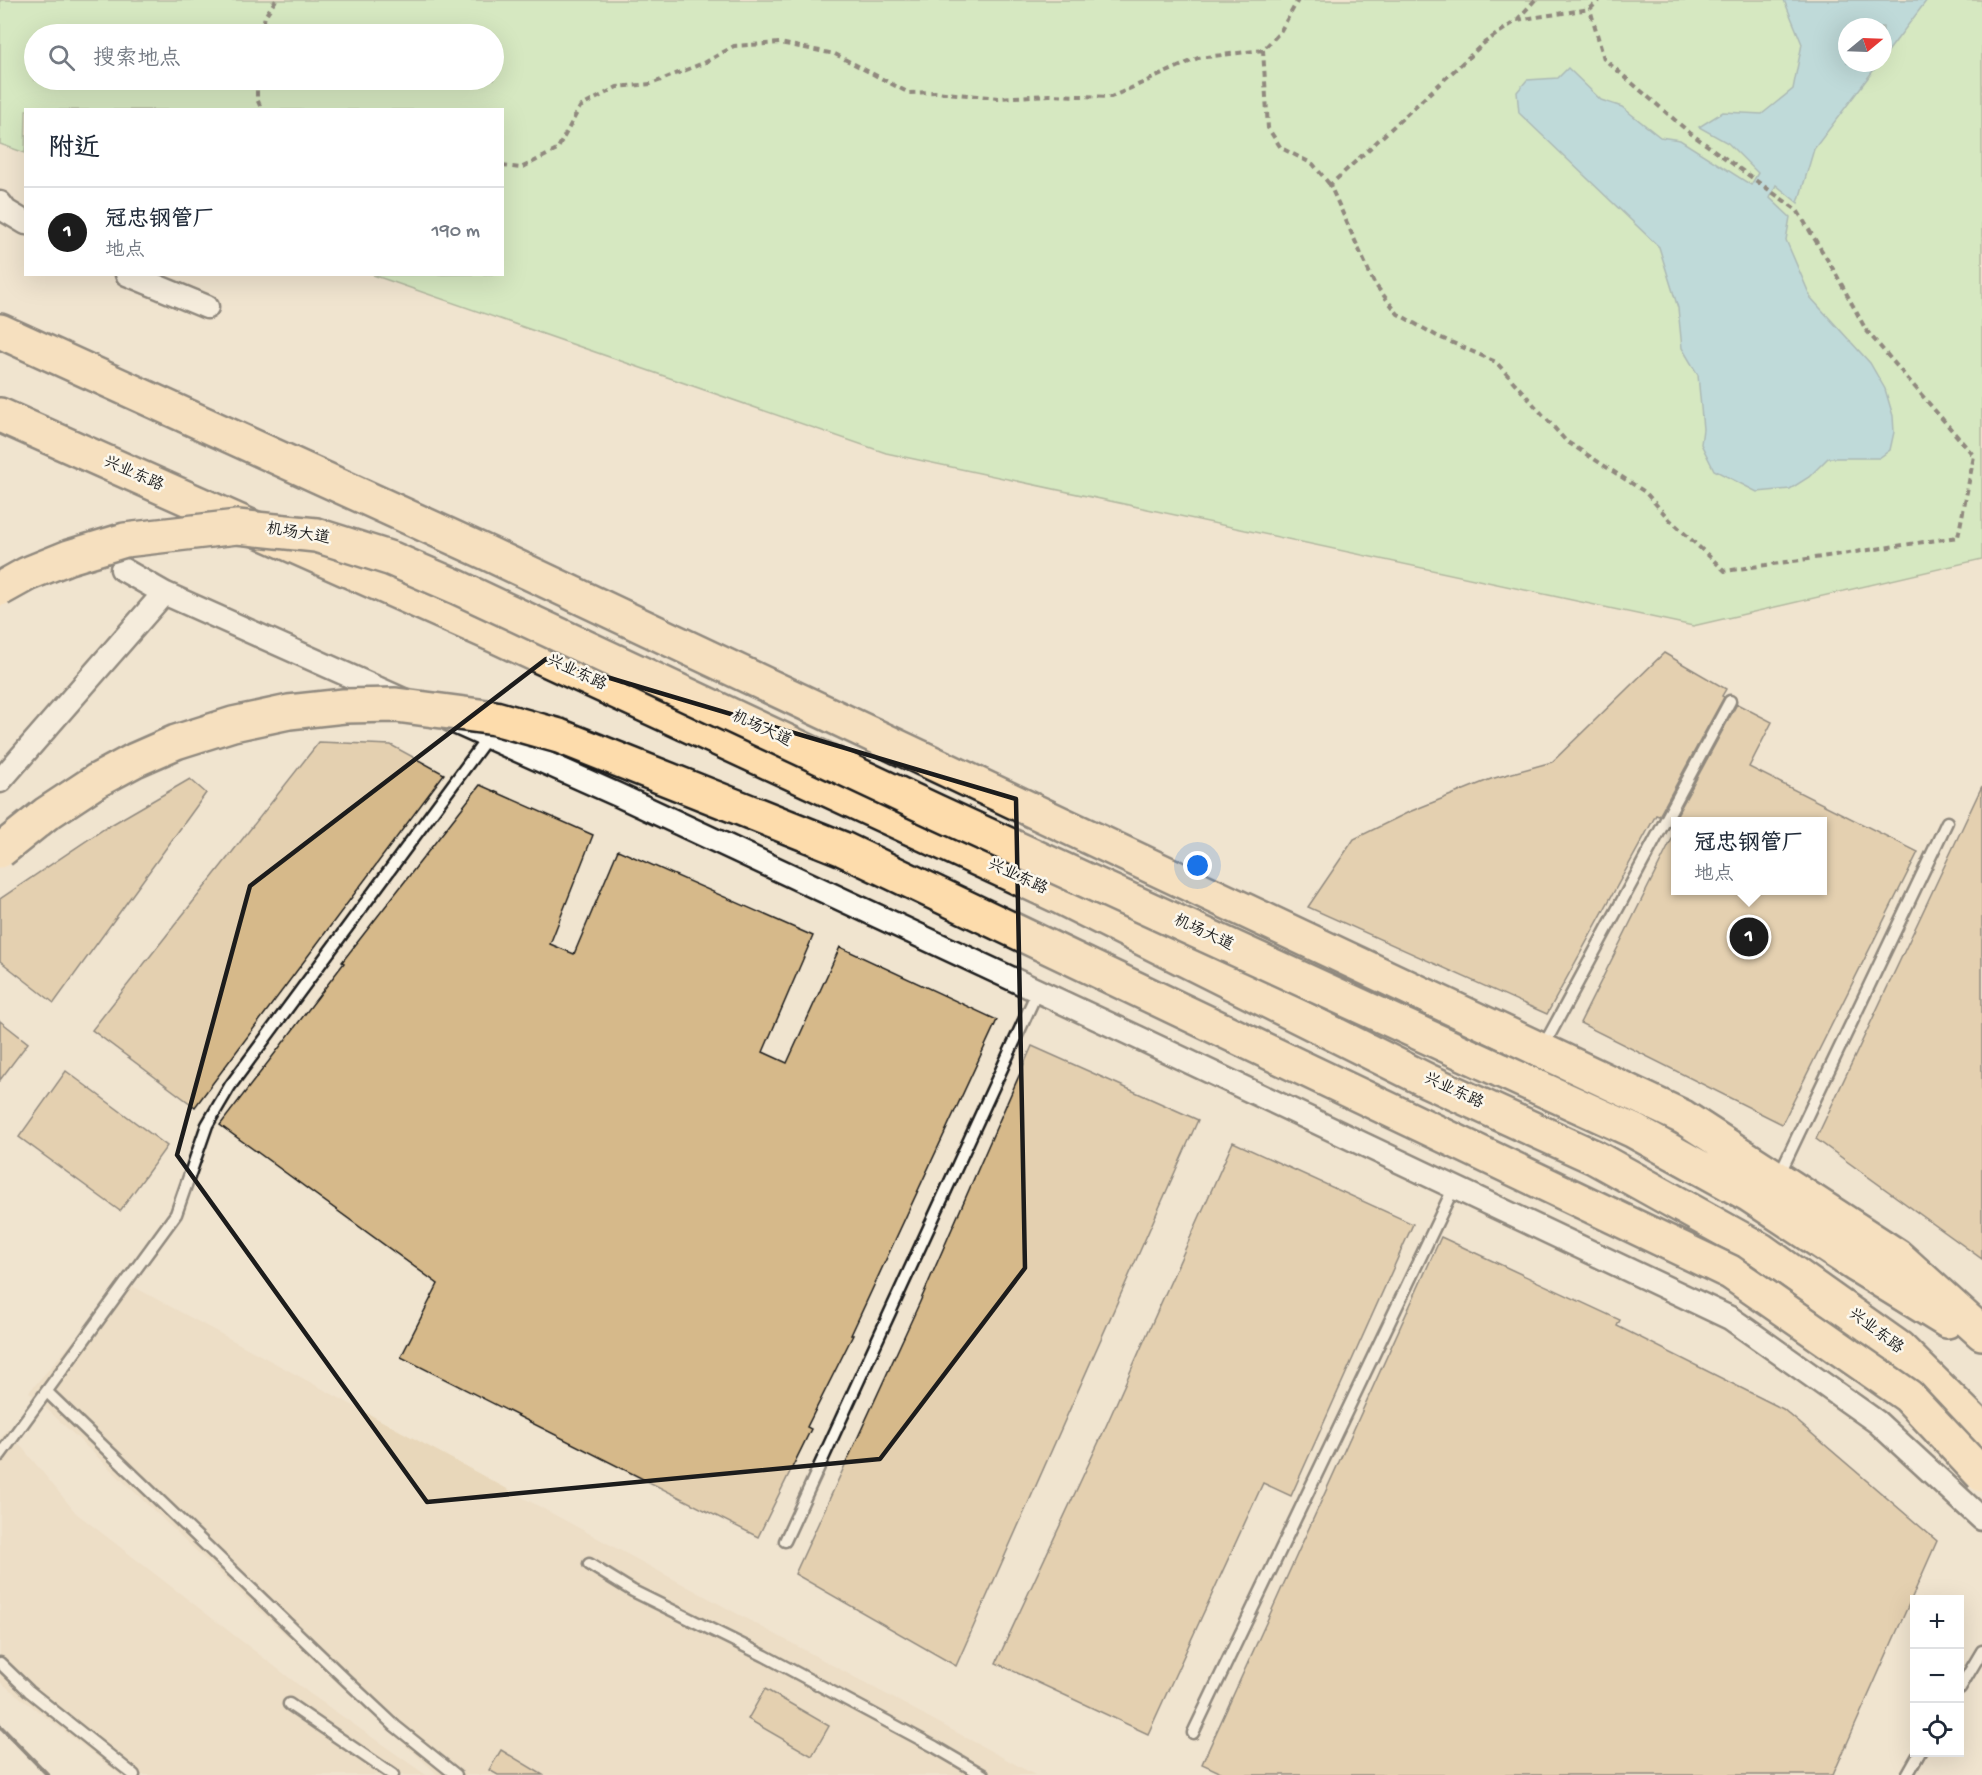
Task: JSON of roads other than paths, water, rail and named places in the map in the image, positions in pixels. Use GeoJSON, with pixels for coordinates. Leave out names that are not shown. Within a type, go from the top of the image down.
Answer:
{"type":"FeatureCollection","features":[{"type":"Feature","properties":{"kind":"main road"},"geometry":{"type":"LineString","coordinates":[[0,331],[497,558],[1683,1117],[1897,1256],[1982,1332]]}},
{"type":"Feature","properties":{"kind":"main road","name":"兴业东路"},"geometry":{"type":"LineString","coordinates":[[0,416],[498,637],[1060,897],[1428,1081],[1594,1157],[1761,1250],[1899,1348],[1982,1430]]}},
{"type":"Feature","properties":{"kind":"main road","name":"机场大道"},"geometry":{"type":"LineString","coordinates":[[0,589],[27,574],[69,557],[125,540],[237,527],[316,535],[392,559],[457,587],[937,812],[1634,1131],[1748,1194],[1856,1265],[1982,1342]]}},
{"type":"Feature","properties":{"kind":"main road"},"geometry":{"type":"LineString","coordinates":[[0,851],[46,814],[96,781],[135,760],[176,742],[234,724],[289,712],[344,706],[396,705],[495,718],[559,736],[843,849],[1730,1272],[1908,1396],[1982,1475]]}},
{"type":"Feature","properties":{"kind":"street"},"geometry":{"type":"LineString","coordinates":[[0,203],[6,211],[24,222]]}},
{"type":"Feature","properties":{"kind":"street"},"geometry":{"type":"LineString","coordinates":[[132,276],[207,308]]}},
{"type":"Feature","properties":{"kind":"street"},"geometry":{"type":"LineString","coordinates":[[122,569],[164,593],[628,800],[1038,990],[1730,1318],[1877,1422],[1982,1519]]}},
{"type":"Feature","properties":{"kind":"street"},"geometry":{"type":"LineString","coordinates":[[0,782],[164,593]]}},
{"type":"Feature","properties":{"kind":"lane"},"geometry":{"type":"LineString","coordinates":[[1541,1051],[1730,701]]}},
{"type":"Feature","properties":{"kind":"lane"},"geometry":{"type":"LineString","coordinates":[[0,1455],[176,1214],[207,1125],[230,1086],[488,737]]}},
{"type":"Feature","properties":{"kind":"lane"},"geometry":{"type":"LineString","coordinates":[[1778,1178],[1947,822]]}},
{"type":"Feature","properties":{"kind":"lane"},"geometry":{"type":"LineString","coordinates":[[785,1541],[1038,990]]}},
{"type":"Feature","properties":{"kind":"lane"},"geometry":{"type":"LineString","coordinates":[[1193,1733],[1454,1187]]}},
{"type":"Feature","properties":{"kind":"lane"},"geometry":{"type":"LineString","coordinates":[[47,1392],[395,1726],[456,1775]]}},
{"type":"Feature","properties":{"kind":"lane"},"geometry":{"type":"LineString","coordinates":[[590,1564],[633,1591],[765,1656],[983,1775]]}},
{"type":"Feature","properties":{"kind":"lane"},"geometry":{"type":"LineString","coordinates":[[1964,1680],[1982,1651]]}},
{"type":"Feature","properties":{"kind":"lane"},"geometry":{"type":"LineString","coordinates":[[0,1663],[29,1691],[134,1775]]}},
{"type":"Feature","properties":{"kind":"lane"},"geometry":{"type":"LineString","coordinates":[[289,1704],[393,1775]]}},
{"type":"Feature","properties":{"kind":"lane"},"geometry":{"type":"LineString","coordinates":[[1906,1775],[1917,1757]]}},
{"type":"Feature","properties":{"kind":"water"},"geometry":{"type":"Polygon","coordinates":[[[1784,0],[1927,0],[1892,46],[1892,18],[1838,18],[1838,72],[1872,72],[1814,149],[1798,203],[1776,185],[1770,198],[1790,217],[1786,240],[1811,298],[1870,363],[1885,389],[1893,416],[1894,432],[1890,450],[1879,458],[1828,458],[1809,477],[1790,489],[1757,492],[1714,470],[1701,444],[1703,429],[1698,375],[1682,348],[1678,308],[1659,247],[1519,113],[1517,92],[1527,80],[1558,78],[1568,68],[1601,100],[1622,107],[1660,137],[1680,140],[1751,185],[1758,173],[1728,143],[1699,127],[1723,112],[1762,114],[1793,89],[1802,44],[1784,0]]]}},
{"type":"Feature","properties":{"kind":"railway"},"geometry":{"type":"LineString","coordinates":[[0,1726],[48,1775]]}},
{"type":"Feature","properties":{"kind":"place","name":"冠忠钢管厂"},"geometry":{"type":"Point","coordinates":[1749,937]}}]}
